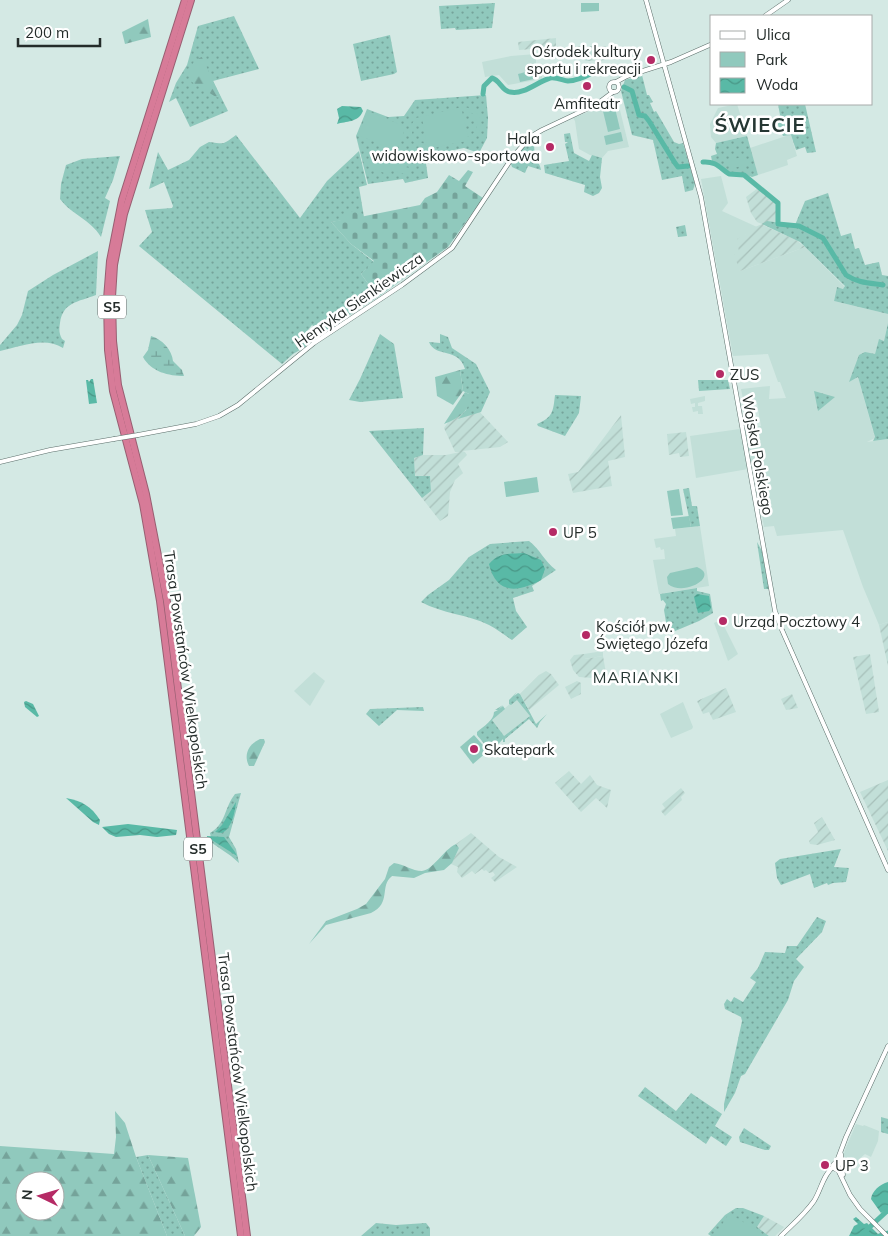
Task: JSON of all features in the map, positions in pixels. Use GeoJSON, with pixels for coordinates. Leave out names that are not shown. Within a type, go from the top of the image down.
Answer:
{"type":"FeatureCollection","features":[{"type":"Feature","properties":{"kind":"highway","name":"Trasa Powstańców Wielkopolskich"},"geometry":{"type":"LineString","coordinates":[[185,0],[141,149],[118,217],[110,261],[107,299],[108,350],[110,372],[119,417],[143,504],[160,601],[241,1236]]}},
{"type":"Feature","properties":{"kind":"highway","name":"Trasa Powstańców Wielkopolskich"},"geometry":{"type":"LineString","coordinates":[[144,139],[191,0]]}},
{"type":"Feature","properties":{"kind":"highway","name":"Trasa Powstańców Wielkopolskich"},"geometry":{"type":"LineString","coordinates":[[141,149],[124,214],[114,265],[112,320],[114,359],[123,407],[154,532],[167,602],[247,1236]]}},
{"type":"Feature","properties":{"kind":"street","name":"Wojska Polskiego"},"geometry":{"type":"LineString","coordinates":[[646,0],[701,197],[775,611],[888,870]]}},
{"type":"Feature","properties":{"kind":"street"},"geometry":{"type":"LineString","coordinates":[[766,15],[788,0]]}},
{"type":"Feature","properties":{"kind":"street"},"geometry":{"type":"LineString","coordinates":[[618,84],[610,84],[612,91],[618,90],[618,84],[622,79],[665,64],[710,45]]}},
{"type":"Feature","properties":{"kind":"street","name":"Henryka Sienkiewicza"},"geometry":{"type":"LineString","coordinates":[[0,462],[74,445],[203,422],[219,416],[238,405],[314,343],[402,285],[452,248],[512,158],[531,137],[598,104],[612,91]]}},
{"type":"Feature","properties":{"kind":"street"},"geometry":{"type":"LineString","coordinates":[[839,1161],[846,1137],[888,1046]]}},
{"type":"Feature","properties":{"kind":"street"},"geometry":{"type":"LineString","coordinates":[[839,1161],[834,1163],[854,1202],[866,1217],[887,1236]]}},
{"type":"Feature","properties":{"kind":"street"},"geometry":{"type":"LineString","coordinates":[[781,1236],[810,1206],[828,1174],[843,1165],[839,1161]]}},
{"type":"Feature","properties":{"kind":"shaded area"},"geometry":{"type":"Polygon","coordinates":[[[556,38],[556,47],[519,50],[518,42],[556,38]]]}},
{"type":"Feature","properties":{"kind":"shaded area"},"geometry":{"type":"Polygon","coordinates":[[[577,46],[609,46],[609,60],[586,61],[570,49],[577,46]]]}},
{"type":"Feature","properties":{"kind":"shaded area"},"geometry":{"type":"Polygon","coordinates":[[[536,54],[536,66],[542,68],[542,79],[508,85],[499,75],[485,77],[482,62],[511,56],[536,54]]]}},
{"type":"Feature","properties":{"kind":"shaded area"},"geometry":{"type":"Polygon","coordinates":[[[618,102],[629,147],[608,151],[602,158],[590,155],[579,149],[573,118],[618,102]]]}},
{"type":"Feature","properties":{"kind":"shaded area"},"geometry":{"type":"Polygon","coordinates":[[[737,105],[747,136],[716,143],[711,137],[710,124],[718,108],[737,105]]]}},
{"type":"Feature","properties":{"kind":"shaded area"},"geometry":{"type":"Polygon","coordinates":[[[791,135],[797,156],[787,160],[788,165],[758,175],[750,148],[791,135]]]}},
{"type":"Feature","properties":{"kind":"shaded area"},"geometry":{"type":"Polygon","coordinates":[[[721,176],[728,203],[722,211],[757,227],[746,232],[739,252],[740,271],[805,247],[845,287],[843,289],[837,287],[834,301],[888,314],[884,341],[879,340],[875,354],[850,381],[858,377],[875,438],[867,442],[888,439],[888,622],[879,625],[843,530],[777,536],[774,526],[764,527],[754,468],[696,478],[690,436],[761,426],[757,403],[744,404],[741,389],[770,386],[769,399],[786,398],[768,354],[733,356],[701,179],[721,176]]]}},
{"type":"Feature","properties":{"kind":"shaded area"},"geometry":{"type":"Polygon","coordinates":[[[758,188],[777,203],[777,225],[763,225],[796,240],[805,247],[740,271],[734,255],[739,252],[737,239],[746,234],[746,231],[762,224],[757,222],[751,213],[746,197],[758,188]]]}},
{"type":"Feature","properties":{"kind":"shaded area"},"geometry":{"type":"Polygon","coordinates":[[[705,396],[705,401],[698,403],[698,406],[702,406],[703,414],[698,414],[698,411],[693,412],[692,407],[695,407],[695,403],[691,404],[690,399],[705,396]]]}},
{"type":"Feature","properties":{"kind":"shaded area"},"geometry":{"type":"Polygon","coordinates":[[[476,408],[508,442],[500,447],[462,451],[467,455],[458,464],[463,473],[455,480],[450,492],[448,516],[440,521],[422,498],[431,491],[430,476],[415,477],[414,458],[423,455],[446,455],[460,452],[455,452],[444,428],[454,414],[476,408]]]}},
{"type":"Feature","properties":{"kind":"shaded area"},"geometry":{"type":"Polygon","coordinates":[[[621,415],[625,457],[608,461],[612,486],[573,493],[568,474],[578,472],[621,415]]]}},
{"type":"Feature","properties":{"kind":"shaded area"},"geometry":{"type":"Polygon","coordinates":[[[686,432],[689,456],[680,457],[679,453],[669,455],[667,434],[686,432]]]}},
{"type":"Feature","properties":{"kind":"shaded area"},"geometry":{"type":"Polygon","coordinates":[[[700,526],[709,586],[659,594],[653,560],[665,559],[664,549],[656,548],[654,539],[676,536],[675,529],[700,526]]]}},
{"type":"Feature","properties":{"kind":"shaded area"},"geometry":{"type":"Polygon","coordinates":[[[721,620],[738,654],[728,661],[714,623],[721,620]]]}},
{"type":"Feature","properties":{"kind":"shaded area"},"geometry":{"type":"Polygon","coordinates":[[[888,622],[888,666],[879,625],[888,622]]]}},
{"type":"Feature","properties":{"kind":"shaded area"},"geometry":{"type":"Polygon","coordinates":[[[603,651],[603,656],[584,659],[584,654],[603,651]]]}},
{"type":"Feature","properties":{"kind":"shaded area"},"geometry":{"type":"Polygon","coordinates":[[[584,654],[585,659],[603,656],[607,679],[579,677],[573,670],[570,660],[574,655],[584,654]]]}},
{"type":"Feature","properties":{"kind":"shaded area"},"geometry":{"type":"Polygon","coordinates":[[[870,654],[879,712],[866,714],[853,657],[870,654]]]}},
{"type":"Feature","properties":{"kind":"shaded area"},"geometry":{"type":"Polygon","coordinates":[[[546,671],[551,674],[559,685],[529,710],[520,694],[539,675],[546,671]]]}},
{"type":"Feature","properties":{"kind":"shaded area"},"geometry":{"type":"Polygon","coordinates":[[[314,672],[325,681],[310,706],[294,691],[314,672]]]}},
{"type":"Feature","properties":{"kind":"shaded area"},"geometry":{"type":"Polygon","coordinates":[[[577,681],[581,683],[581,694],[571,699],[565,687],[577,681]]]}},
{"type":"Feature","properties":{"kind":"shaded area"},"geometry":{"type":"Polygon","coordinates":[[[726,688],[736,712],[713,720],[709,712],[703,714],[697,701],[726,688]]]}},
{"type":"Feature","properties":{"kind":"shaded area"},"geometry":{"type":"Polygon","coordinates":[[[792,694],[798,708],[786,710],[781,699],[792,694]]]}},
{"type":"Feature","properties":{"kind":"shaded area"},"geometry":{"type":"Polygon","coordinates":[[[520,695],[531,715],[504,739],[489,722],[520,695]]]}},
{"type":"Feature","properties":{"kind":"shaded area"},"geometry":{"type":"Polygon","coordinates":[[[683,702],[693,727],[671,738],[660,714],[683,702]]]}},
{"type":"Feature","properties":{"kind":"shaded area"},"geometry":{"type":"Polygon","coordinates":[[[569,771],[581,784],[590,775],[597,785],[611,790],[607,808],[596,798],[581,812],[555,783],[569,771]]]}},
{"type":"Feature","properties":{"kind":"shaded area"},"geometry":{"type":"Polygon","coordinates":[[[888,780],[888,851],[860,792],[888,780]]]}},
{"type":"Feature","properties":{"kind":"shaded area"},"geometry":{"type":"Polygon","coordinates":[[[681,788],[685,793],[681,797],[682,800],[665,816],[661,811],[665,808],[662,804],[681,788]]]}},
{"type":"Feature","properties":{"kind":"shaded area"},"geometry":{"type":"Polygon","coordinates":[[[822,817],[835,840],[817,845],[810,844],[809,841],[818,832],[814,823],[822,817]]]}},
{"type":"Feature","properties":{"kind":"shaded area"},"geometry":{"type":"Polygon","coordinates":[[[471,833],[499,857],[517,867],[495,882],[491,878],[495,875],[493,872],[489,873],[482,869],[475,874],[472,871],[462,878],[457,872],[458,867],[451,864],[459,848],[456,844],[471,833]]]}},
{"type":"Feature","properties":{"kind":"shaded area"},"geometry":{"type":"Polygon","coordinates":[[[856,1124],[879,1131],[878,1141],[871,1157],[865,1154],[845,1171],[843,1157],[856,1124]]]}},
{"type":"Feature","properties":{"kind":"shaded area"},"geometry":{"type":"Polygon","coordinates":[[[764,1216],[784,1227],[775,1236],[769,1236],[757,1227],[764,1216]]]}},
{"type":"Feature","properties":{"kind":"green space"},"geometry":{"type":"Polygon","coordinates":[[[495,3],[492,28],[441,29],[439,6],[495,3]]]}},
{"type":"Feature","properties":{"kind":"green space"},"geometry":{"type":"Polygon","coordinates":[[[581,3],[599,3],[599,11],[581,12],[581,3]]]}},
{"type":"Feature","properties":{"kind":"green space"},"geometry":{"type":"Polygon","coordinates":[[[234,16],[259,69],[213,81],[228,111],[190,127],[176,98],[169,102],[176,83],[187,65],[198,26],[234,16]]]}},
{"type":"Feature","properties":{"kind":"green space"},"geometry":{"type":"Polygon","coordinates":[[[148,19],[151,37],[125,44],[122,32],[148,19]]]}},
{"type":"Feature","properties":{"kind":"green space"},"geometry":{"type":"Polygon","coordinates":[[[390,35],[397,72],[361,81],[353,44],[390,35]]]}},
{"type":"Feature","properties":{"kind":"green space"},"geometry":{"type":"Polygon","coordinates":[[[202,57],[221,98],[216,97],[192,82],[191,67],[195,61],[202,57]]]}},
{"type":"Feature","properties":{"kind":"green space"},"geometry":{"type":"Polygon","coordinates":[[[533,70],[534,79],[520,82],[518,74],[533,70]]]}},
{"type":"Feature","properties":{"kind":"green space"},"geometry":{"type":"Polygon","coordinates":[[[642,75],[647,95],[649,95],[653,102],[650,103],[654,112],[656,111],[674,142],[683,143],[695,184],[693,190],[685,192],[682,176],[662,180],[653,140],[632,135],[621,91],[625,80],[642,75]]]}},
{"type":"Feature","properties":{"kind":"green space"},"geometry":{"type":"Polygon","coordinates":[[[486,95],[487,138],[479,153],[464,148],[425,156],[428,178],[405,183],[403,179],[368,184],[356,136],[367,109],[388,117],[404,116],[415,100],[486,95]]]}},
{"type":"Feature","properties":{"kind":"green space"},"geometry":{"type":"Polygon","coordinates":[[[614,104],[620,129],[608,132],[602,107],[614,104]]]}},
{"type":"Feature","properties":{"kind":"green space"},"geometry":{"type":"Polygon","coordinates":[[[778,105],[805,105],[816,152],[807,153],[805,147],[796,150],[791,135],[783,136],[775,118],[780,115],[778,105]]]}},
{"type":"Feature","properties":{"kind":"green space"},"geometry":{"type":"Polygon","coordinates":[[[466,107],[477,113],[481,124],[476,139],[422,150],[412,140],[410,134],[409,128],[416,118],[466,107]],[[466,110],[462,111],[468,137],[475,132],[478,122],[473,114],[466,110]],[[422,118],[414,125],[412,133],[417,141],[427,145],[422,118]]]}},
{"type":"Feature","properties":{"kind":"green space"},"geometry":{"type":"Polygon","coordinates":[[[368,111],[406,127],[396,151],[358,135],[368,111]]]}},
{"type":"Feature","properties":{"kind":"green space"},"geometry":{"type":"Polygon","coordinates":[[[621,132],[623,141],[606,145],[604,136],[621,132]]]}},
{"type":"Feature","properties":{"kind":"green space"},"geometry":{"type":"Polygon","coordinates":[[[570,133],[574,153],[589,161],[592,155],[602,158],[600,177],[602,188],[599,193],[593,196],[584,192],[585,185],[545,173],[544,165],[569,161],[565,144],[568,142],[565,142],[564,134],[570,133]]]}},
{"type":"Feature","properties":{"kind":"green space"},"geometry":{"type":"Polygon","coordinates":[[[236,135],[300,218],[327,181],[359,151],[367,185],[359,187],[364,217],[331,222],[351,244],[374,262],[361,274],[378,297],[337,323],[323,335],[312,325],[308,330],[314,335],[305,343],[307,346],[293,354],[282,364],[139,246],[152,232],[145,210],[172,208],[173,206],[164,182],[149,189],[158,152],[168,170],[189,160],[200,147],[209,142],[224,143],[236,135]]]}},
{"type":"Feature","properties":{"kind":"green space"},"geometry":{"type":"Polygon","coordinates":[[[747,136],[758,175],[752,177],[729,172],[721,165],[712,161],[711,156],[717,154],[715,149],[716,143],[747,136]]]}},
{"type":"Feature","properties":{"kind":"green space"},"geometry":{"type":"Polygon","coordinates":[[[531,137],[541,170],[528,166],[525,173],[512,167],[510,161],[531,137]]]}},
{"type":"Feature","properties":{"kind":"green space"},"geometry":{"type":"Polygon","coordinates":[[[372,152],[395,161],[389,175],[367,166],[372,152]]]}},
{"type":"Feature","properties":{"kind":"green space"},"geometry":{"type":"Polygon","coordinates":[[[120,156],[105,198],[110,201],[101,237],[92,226],[60,199],[61,184],[66,165],[82,159],[120,156]]]}},
{"type":"Feature","properties":{"kind":"green space"},"geometry":{"type":"Polygon","coordinates":[[[744,156],[747,164],[731,169],[729,161],[744,156]]]}},
{"type":"Feature","properties":{"kind":"green space"},"geometry":{"type":"Polygon","coordinates":[[[396,165],[410,168],[408,175],[394,171],[396,165]]]}},
{"type":"Feature","properties":{"kind":"green space"},"geometry":{"type":"Polygon","coordinates":[[[468,170],[473,172],[465,186],[483,198],[448,247],[378,297],[361,274],[374,261],[351,244],[331,222],[341,220],[354,210],[360,217],[420,205],[425,198],[437,192],[449,175],[459,181],[468,170]]]}},
{"type":"Feature","properties":{"kind":"green space"},"geometry":{"type":"Polygon","coordinates":[[[828,193],[841,236],[851,233],[855,249],[859,248],[865,265],[879,262],[882,275],[888,276],[888,314],[834,301],[837,287],[843,289],[845,286],[800,242],[762,224],[767,221],[795,225],[805,201],[828,193]]]}},
{"type":"Feature","properties":{"kind":"green space"},"geometry":{"type":"Polygon","coordinates":[[[685,225],[687,236],[678,237],[676,227],[685,225]]]}},
{"type":"Feature","properties":{"kind":"green space"},"geometry":{"type":"Polygon","coordinates":[[[98,251],[96,295],[77,301],[64,311],[59,328],[61,337],[65,341],[63,348],[48,343],[40,343],[0,351],[0,345],[17,325],[22,315],[28,291],[98,251]]]}},
{"type":"Feature","properties":{"kind":"green space"},"geometry":{"type":"Polygon","coordinates":[[[888,323],[888,439],[873,441],[875,437],[858,377],[849,382],[859,355],[865,352],[875,354],[879,339],[884,341],[888,323]]]}},
{"type":"Feature","properties":{"kind":"green space"},"geometry":{"type":"Polygon","coordinates":[[[380,334],[394,344],[403,398],[360,402],[349,400],[360,379],[380,334]]]}},
{"type":"Feature","properties":{"kind":"green space"},"geometry":{"type":"Polygon","coordinates":[[[440,334],[448,337],[452,348],[476,364],[490,392],[481,412],[458,419],[466,410],[469,394],[463,391],[460,370],[465,369],[458,358],[432,347],[429,342],[440,343],[440,334]]]}},
{"type":"Feature","properties":{"kind":"green space"},"geometry":{"type":"Polygon","coordinates":[[[151,336],[166,346],[171,353],[173,361],[182,370],[184,376],[161,372],[146,362],[143,357],[148,350],[151,336]]]}},
{"type":"Feature","properties":{"kind":"green space"},"geometry":{"type":"Polygon","coordinates":[[[460,370],[463,391],[453,405],[437,396],[435,377],[460,370]]]}},
{"type":"Feature","properties":{"kind":"green space"},"geometry":{"type":"Polygon","coordinates":[[[698,380],[728,380],[730,389],[699,391],[698,380]]]}},
{"type":"Feature","properties":{"kind":"green space"},"geometry":{"type":"Polygon","coordinates":[[[814,391],[835,397],[818,411],[814,391]]]}},
{"type":"Feature","properties":{"kind":"green space"},"geometry":{"type":"Polygon","coordinates":[[[465,392],[469,394],[469,405],[459,417],[444,424],[465,392]]]}},
{"type":"Feature","properties":{"kind":"green space"},"geometry":{"type":"Polygon","coordinates":[[[555,395],[581,396],[579,413],[565,436],[537,424],[546,419],[551,413],[555,395]]]}},
{"type":"Feature","properties":{"kind":"green space"},"geometry":{"type":"Polygon","coordinates":[[[424,428],[423,455],[414,458],[415,476],[430,476],[431,491],[422,498],[369,431],[424,428]]]}},
{"type":"Feature","properties":{"kind":"green space"},"geometry":{"type":"Polygon","coordinates":[[[537,477],[539,492],[506,497],[504,482],[537,477]]]}},
{"type":"Feature","properties":{"kind":"green space"},"geometry":{"type":"Polygon","coordinates":[[[689,488],[692,506],[697,506],[700,526],[691,527],[683,489],[689,488]]]}},
{"type":"Feature","properties":{"kind":"green space"},"geometry":{"type":"Polygon","coordinates":[[[679,489],[683,515],[671,516],[667,491],[679,489]]]}},
{"type":"Feature","properties":{"kind":"green space"},"geometry":{"type":"Polygon","coordinates":[[[689,516],[691,527],[673,529],[671,518],[689,516]]]}},
{"type":"Feature","properties":{"kind":"green space"},"geometry":{"type":"Polygon","coordinates":[[[529,541],[556,570],[532,586],[534,591],[513,598],[516,611],[527,627],[512,640],[481,621],[438,609],[421,602],[449,580],[469,557],[490,544],[529,541]]]}},
{"type":"Feature","properties":{"kind":"green space"},"geometry":{"type":"Polygon","coordinates":[[[757,542],[762,551],[769,589],[764,589],[757,542]]]}},
{"type":"Feature","properties":{"kind":"green space"},"geometry":{"type":"Polygon","coordinates":[[[697,567],[703,571],[704,575],[697,584],[683,588],[668,584],[667,577],[670,573],[697,567]]]}},
{"type":"Feature","properties":{"kind":"green space"},"geometry":{"type":"Polygon","coordinates":[[[697,588],[697,591],[710,594],[713,613],[668,634],[664,610],[666,604],[663,600],[661,601],[660,594],[697,588]]]}},
{"type":"Feature","properties":{"kind":"green space"},"geometry":{"type":"Polygon","coordinates":[[[517,692],[514,696],[518,693],[520,694],[536,724],[547,714],[537,728],[529,719],[505,739],[505,742],[503,742],[503,739],[491,752],[477,735],[477,732],[488,723],[494,712],[498,710],[495,710],[503,705],[499,709],[503,706],[505,709],[492,720],[504,736],[530,716],[517,700],[511,705],[509,704],[509,700],[517,692]]]}},
{"type":"Feature","properties":{"kind":"green space"},"geometry":{"type":"Polygon","coordinates":[[[423,707],[424,711],[397,710],[379,726],[366,714],[370,709],[423,707]]]}},
{"type":"Feature","properties":{"kind":"green space","name":"Skatepark"},"geometry":{"type":"Polygon","coordinates":[[[474,735],[488,751],[473,764],[460,747],[474,735]]]}},
{"type":"Feature","properties":{"kind":"green space"},"geometry":{"type":"Polygon","coordinates":[[[260,739],[264,739],[265,742],[254,766],[249,766],[247,762],[248,750],[260,739]]]}},
{"type":"Feature","properties":{"kind":"green space"},"geometry":{"type":"Polygon","coordinates":[[[241,793],[229,837],[236,849],[239,863],[212,843],[210,833],[219,825],[231,799],[235,794],[241,793]]]}},
{"type":"Feature","properties":{"kind":"green space"},"geometry":{"type":"Polygon","coordinates":[[[456,844],[459,848],[452,863],[444,870],[425,873],[414,878],[392,876],[388,880],[383,900],[377,909],[371,913],[326,925],[309,944],[326,921],[366,904],[385,879],[389,867],[394,863],[418,871],[426,870],[456,844]]]}},
{"type":"Feature","properties":{"kind":"green space"},"geometry":{"type":"Polygon","coordinates":[[[841,849],[834,867],[849,868],[846,882],[828,885],[827,883],[814,888],[810,874],[781,885],[777,878],[775,863],[780,859],[841,849]]]}},
{"type":"Feature","properties":{"kind":"green space"},"geometry":{"type":"Polygon","coordinates":[[[817,917],[826,921],[822,932],[796,959],[804,967],[794,981],[788,1000],[745,1074],[741,1076],[735,1093],[724,1112],[724,1104],[742,1021],[741,1017],[725,1009],[724,1004],[727,999],[731,1002],[734,997],[743,1002],[756,982],[750,978],[758,968],[765,952],[785,953],[787,946],[797,946],[817,917]]]}},
{"type":"Feature","properties":{"kind":"green space"},"geometry":{"type":"Polygon","coordinates":[[[645,1087],[676,1111],[691,1093],[722,1114],[715,1126],[732,1137],[726,1146],[711,1136],[706,1144],[638,1096],[645,1087]]]}},
{"type":"Feature","properties":{"kind":"green space"},"geometry":{"type":"Polygon","coordinates":[[[115,1111],[125,1123],[136,1157],[167,1236],[0,1236],[0,1146],[114,1154],[116,1137],[115,1111]]]}},
{"type":"Feature","properties":{"kind":"green space"},"geometry":{"type":"Polygon","coordinates":[[[881,1117],[888,1119],[888,1134],[881,1132],[881,1117]]]}},
{"type":"Feature","properties":{"kind":"green space"},"geometry":{"type":"Polygon","coordinates":[[[744,1128],[771,1146],[769,1150],[740,1142],[739,1137],[744,1128]]]}},
{"type":"Feature","properties":{"kind":"green space"},"geometry":{"type":"Polygon","coordinates":[[[148,1155],[185,1236],[167,1236],[136,1157],[148,1155]]]}},
{"type":"Feature","properties":{"kind":"green space"},"geometry":{"type":"Polygon","coordinates":[[[148,1155],[188,1158],[201,1227],[194,1236],[185,1236],[148,1155]]]}},
{"type":"Feature","properties":{"kind":"green space"},"geometry":{"type":"Polygon","coordinates":[[[736,1208],[743,1208],[764,1216],[757,1227],[769,1236],[711,1236],[708,1234],[725,1215],[736,1208]]]}},
{"type":"Feature","properties":{"kind":"green space"},"geometry":{"type":"Polygon","coordinates":[[[729,1213],[764,1235],[764,1236],[715,1236],[729,1213]]]}},
{"type":"Feature","properties":{"kind":"green space"},"geometry":{"type":"Polygon","coordinates":[[[376,1223],[396,1225],[426,1223],[430,1228],[430,1236],[361,1236],[376,1223]]]}},
{"type":"Feature","properties":{"kind":"water"},"geometry":{"type":"Polygon","coordinates":[[[342,106],[361,107],[363,111],[355,120],[337,124],[339,118],[337,109],[342,106]]]}},
{"type":"Feature","properties":{"kind":"water"},"geometry":{"type":"Polygon","coordinates":[[[93,379],[97,403],[89,404],[86,380],[89,382],[93,379]]]}},
{"type":"Feature","properties":{"kind":"water"},"geometry":{"type":"Polygon","coordinates":[[[524,553],[541,560],[545,569],[541,580],[516,589],[502,586],[492,574],[489,564],[497,557],[524,553]]]}},
{"type":"Feature","properties":{"kind":"water"},"geometry":{"type":"Polygon","coordinates":[[[697,594],[709,596],[711,608],[709,611],[698,613],[694,597],[697,594]]]}},
{"type":"Feature","properties":{"kind":"water"},"geometry":{"type":"Polygon","coordinates":[[[24,702],[33,704],[39,716],[37,717],[25,707],[24,702]]]}},
{"type":"Feature","properties":{"kind":"water"},"geometry":{"type":"Polygon","coordinates":[[[66,798],[90,808],[100,820],[99,825],[93,822],[66,798]]]}},
{"type":"Feature","properties":{"kind":"water"},"geometry":{"type":"Polygon","coordinates":[[[236,802],[231,824],[222,833],[215,832],[222,825],[236,802]]]}},
{"type":"Feature","properties":{"kind":"water"},"geometry":{"type":"Polygon","coordinates":[[[128,824],[177,830],[176,835],[116,837],[109,834],[102,827],[128,824]]]}},
{"type":"Feature","properties":{"kind":"water"},"geometry":{"type":"Polygon","coordinates":[[[207,837],[224,837],[237,856],[207,837]]]}},
{"type":"Feature","properties":{"kind":"water"},"geometry":{"type":"Polygon","coordinates":[[[888,1182],[888,1214],[884,1211],[881,1213],[871,1199],[877,1188],[888,1182]]]}},
{"type":"Feature","properties":{"kind":"water"},"geometry":{"type":"Polygon","coordinates":[[[856,1217],[864,1224],[867,1223],[880,1236],[849,1236],[854,1226],[858,1224],[853,1219],[856,1217]]]}},
{"type":"Feature","properties":{"kind":"waterway"},"geometry":{"type":"LineString","coordinates":[[483,94],[484,86],[492,78],[507,91],[520,92],[550,78],[570,81],[590,74]]}},
{"type":"Feature","properties":{"kind":"waterway"},"geometry":{"type":"LineString","coordinates":[[624,87],[632,91],[639,115],[645,116],[649,121],[678,167],[688,166]]}},
{"type":"Feature","properties":{"kind":"waterway"},"geometry":{"type":"LineString","coordinates":[[703,162],[715,164],[729,174],[744,175],[778,203],[778,224],[799,226],[823,238],[846,275],[850,278],[883,285]]}},
{"type":"Feature","properties":{"kind":"waterway"},"geometry":{"type":"LineString","coordinates":[[860,1236],[888,1210]]}},
{"type":"Feature","properties":{"kind":"waterway"},"geometry":{"type":"LineString","coordinates":[[879,1236],[888,1233]]}},
{"type":"Feature","properties":{"kind":"place","name":"Ośrodek kultury sportu i rekreacji"},"geometry":{"type":"Point","coordinates":[651,60]}},
{"type":"Feature","properties":{"kind":"place","name":"Amfiteatr"},"geometry":{"type":"Point","coordinates":[587,86]}},
{"type":"Feature","properties":{"kind":"place","name":"Hala widowiskowo-sportowa"},"geometry":{"type":"Point","coordinates":[550,147]}},
{"type":"Feature","properties":{"kind":"place","name":"ZUS"},"geometry":{"type":"Point","coordinates":[720,374]}},
{"type":"Feature","properties":{"kind":"place","name":"UP 5"},"geometry":{"type":"Point","coordinates":[553,532]}},
{"type":"Feature","properties":{"kind":"place","name":"Urząd Pocztowy 4"},"geometry":{"type":"Point","coordinates":[723,621]}},
{"type":"Feature","properties":{"kind":"place","name":"Kościół pw. Świętego Józefa"},"geometry":{"type":"Point","coordinates":[586,635]}},
{"type":"Feature","properties":{"kind":"place","name":"Skatepark"},"geometry":{"type":"Point","coordinates":[474,749]}},
{"type":"Feature","properties":{"kind":"place","name":"UP 3"},"geometry":{"type":"Point","coordinates":[825,1165]}},
{"type":"Feature","properties":{"kind":"district","name":"ŚWIECIE"},"geometry":{"type":"Point","coordinates":[760,124]}},
{"type":"Feature","properties":{"kind":"district","name":"MARIANKI"},"geometry":{"type":"Point","coordinates":[636,677]}}]}
